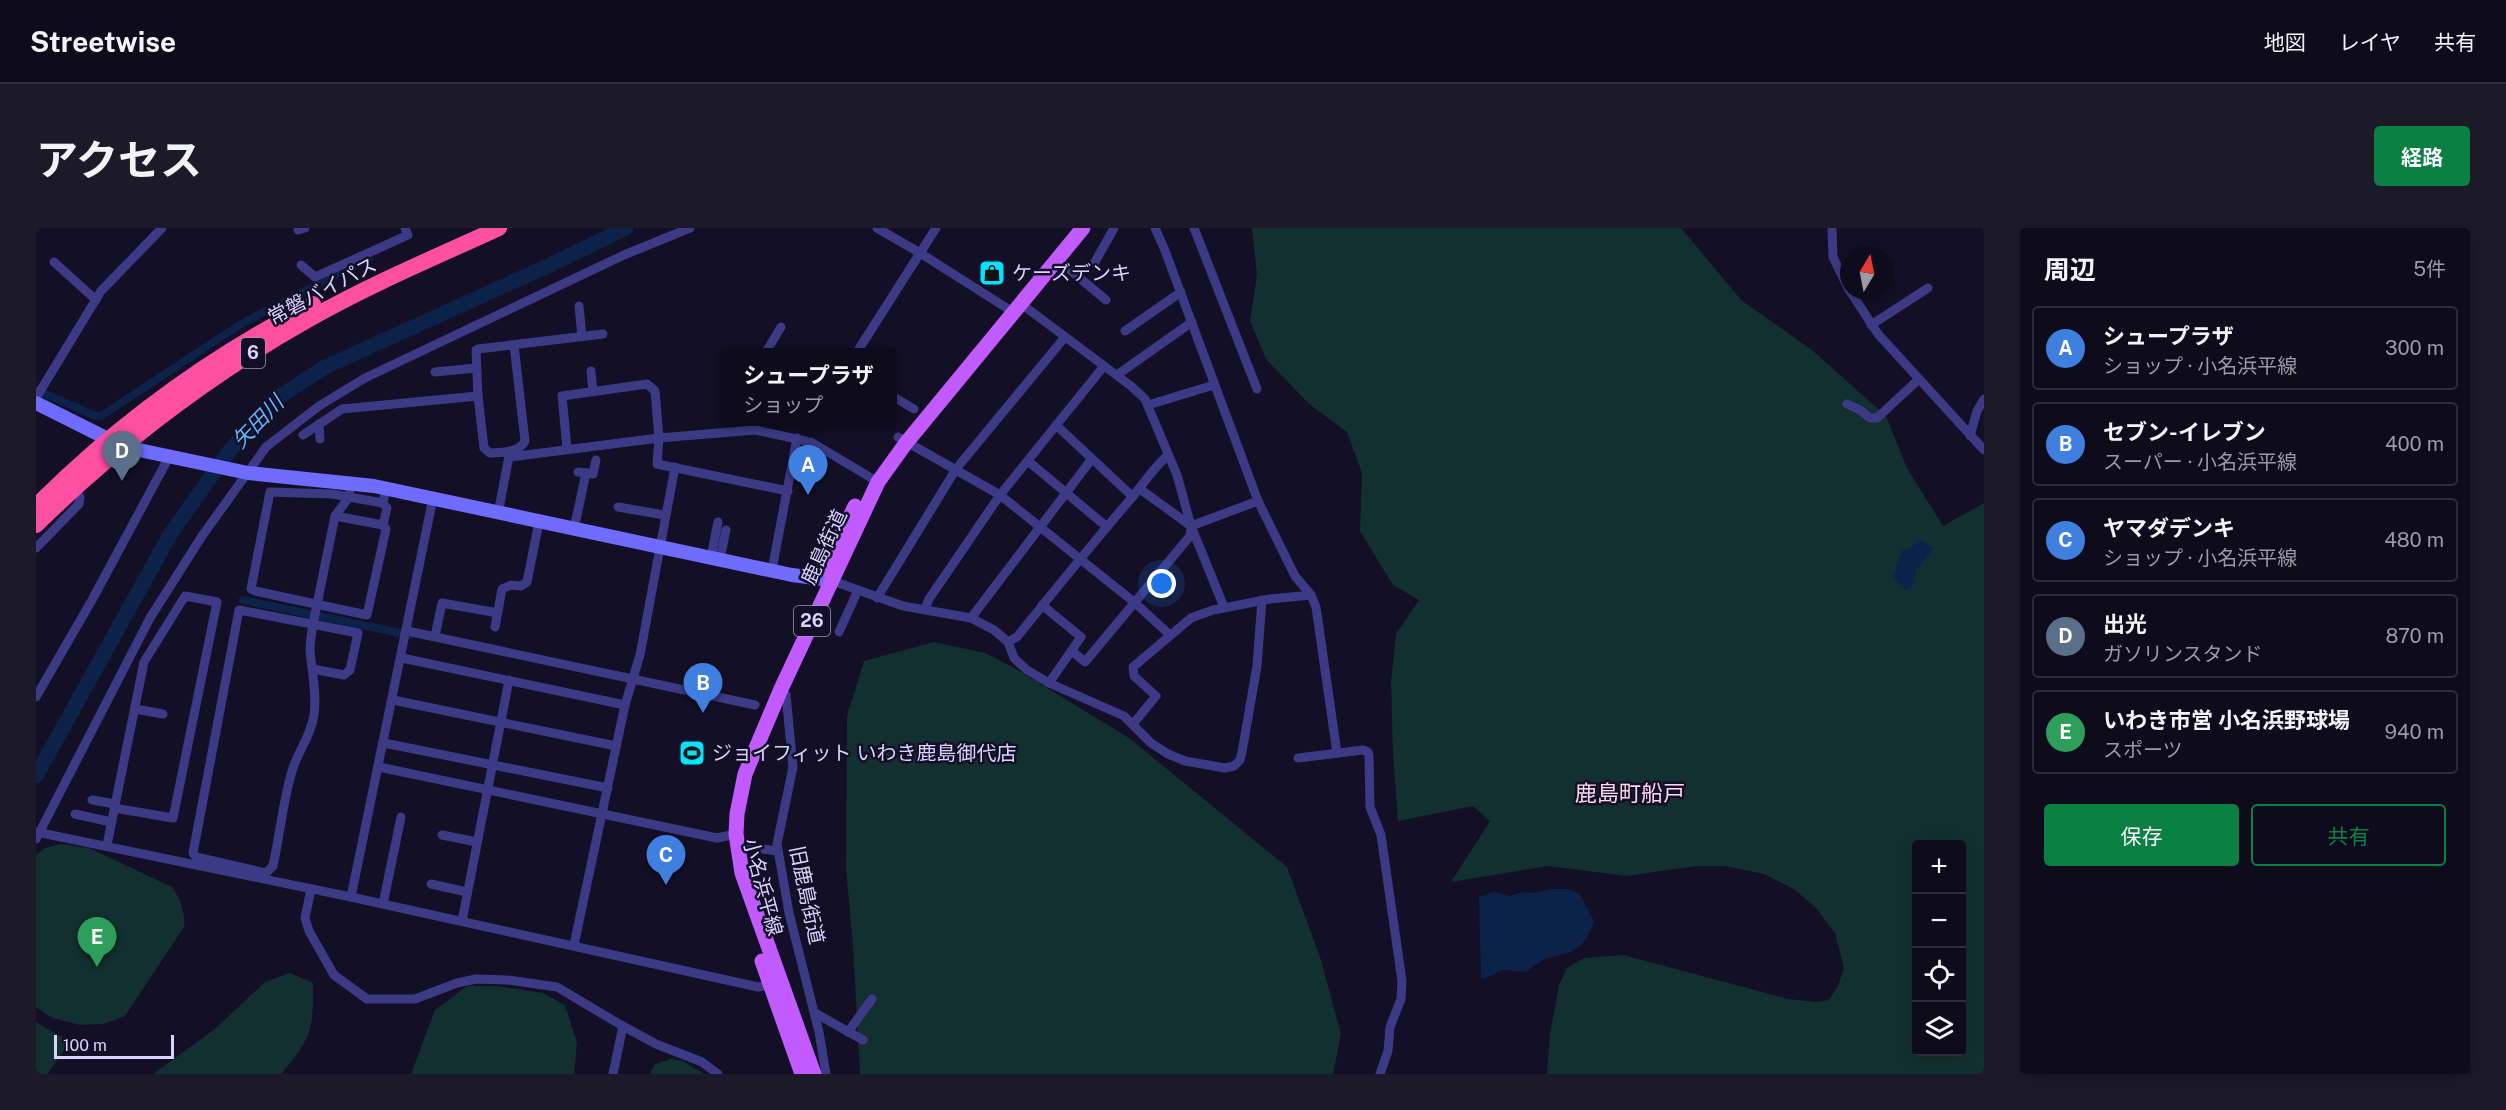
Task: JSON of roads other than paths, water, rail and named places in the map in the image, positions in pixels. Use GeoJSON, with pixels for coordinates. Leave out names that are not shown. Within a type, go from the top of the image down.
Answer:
{"type":"FeatureCollection","features":[{"type":"Feature","properties":{"kind":"highway","name":"常磐バイパス"},"geometry":{"type":"LineString","coordinates":[[36,506],[115,442],[181,384],[258,334],[351,285],[475,228]]}},
{"type":"Feature","properties":{"kind":"highway","name":"常磐バイパス"},"geometry":{"type":"LineString","coordinates":[[36,525],[74,488],[115,442],[230,367],[311,318],[357,294],[500,228]]}},
{"type":"Feature","properties":{"kind":"main road","name":"小名浜平線"},"geometry":{"type":"LineString","coordinates":[[802,1074],[774,984],[734,871],[734,838],[729,800],[736,774],[748,741],[874,480],[902,440],[1013,307],[1070,228]]}},
{"type":"Feature","properties":{"kind":"main road","name":"26"},"geometry":{"type":"LineString","coordinates":[[1013,307],[1083,228]]}},
{"type":"Feature","properties":{"kind":"main road","name":"鹿島街道"},"geometry":{"type":"LineString","coordinates":[[734,838],[745,774],[826,580]]}},
{"type":"Feature","properties":{"kind":"main road","name":"26"},"geometry":{"type":"LineString","coordinates":[[774,984],[814,1074]]}},
{"type":"Feature","properties":{"kind":"street"},"geometry":{"type":"LineString","coordinates":[[301,265],[315,277],[408,235],[405,228]]}},
{"type":"Feature","properties":{"kind":"street"},"geometry":{"type":"LineString","coordinates":[[690,228],[624,255],[349,386],[271,442],[244,472],[150,618],[37,835],[107,845],[574,945],[758,987],[774,984]]}},
{"type":"Feature","properties":{"kind":"street"},"geometry":{"type":"LineString","coordinates":[[877,228],[1065,337],[1117,375],[1145,399],[1177,475],[1191,526],[1224,607]]}},
{"type":"Feature","properties":{"kind":"street"},"geometry":{"type":"LineString","coordinates":[[860,348],[936,228]]}},
{"type":"Feature","properties":{"kind":"street"},"geometry":{"type":"LineString","coordinates":[[1095,262],[1114,228]]}},
{"type":"Feature","properties":{"kind":"street"},"geometry":{"type":"LineString","coordinates":[[1155,228],[1258,501],[1295,576],[1311,595],[1316,607],[1337,753]]}},
{"type":"Feature","properties":{"kind":"street"},"geometry":{"type":"LineString","coordinates":[[1194,228],[1257,390]]}},
{"type":"Feature","properties":{"kind":"street"},"geometry":{"type":"LineString","coordinates":[[1832,228],[1833,257],[1840,271]]}},
{"type":"Feature","properties":{"kind":"street"},"geometry":{"type":"LineString","coordinates":[[159,229],[108,283],[39,396],[115,442],[169,457],[244,472],[351,482],[386,488],[498,514],[826,580],[903,606],[971,618],[994,630],[1008,642],[1014,657],[1027,670],[1049,683],[1124,716],[1151,743],[1168,754],[1225,768],[1234,766],[1240,760],[1242,752],[1257,666],[1262,600]]}},
{"type":"Feature","properties":{"kind":"street"},"geometry":{"type":"LineString","coordinates":[[1057,259],[1106,300]]}},
{"type":"Feature","properties":{"kind":"street"},"geometry":{"type":"LineString","coordinates":[[54,262],[96,300]]}},
{"type":"Feature","properties":{"kind":"street"},"geometry":{"type":"LineString","coordinates":[[1871,324],[1928,288]]}},
{"type":"Feature","properties":{"kind":"street"},"geometry":{"type":"LineString","coordinates":[[1125,331],[1181,292]]}},
{"type":"Feature","properties":{"kind":"street"},"geometry":{"type":"LineString","coordinates":[[1855,300],[1871,324],[1984,450]]}},
{"type":"Feature","properties":{"kind":"street"},"geometry":{"type":"LineString","coordinates":[[579,306],[582,336]]}},
{"type":"Feature","properties":{"kind":"street"},"geometry":{"type":"LineString","coordinates":[[1117,375],[1192,322]]}},
{"type":"Feature","properties":{"kind":"street"},"geometry":{"type":"LineString","coordinates":[[768,348],[781,327]]}},
{"type":"Feature","properties":{"kind":"street"},"geometry":{"type":"LineString","coordinates":[[603,334],[478,349],[475,354],[484,450],[490,453],[510,454],[723,432],[763,431],[811,442],[874,480]]}},
{"type":"Feature","properties":{"kind":"street"},"geometry":{"type":"LineString","coordinates":[[877,598],[956,469],[1065,337]]}},
{"type":"Feature","properties":{"kind":"street"},"geometry":{"type":"LineString","coordinates":[[510,454],[521,448],[525,441],[514,345]]}},
{"type":"Feature","properties":{"kind":"street"},"geometry":{"type":"LineString","coordinates":[[925,609],[929,599],[1000,495],[1104,366]]}},
{"type":"Feature","properties":{"kind":"street"},"geometry":{"type":"LineString","coordinates":[[435,372],[476,368]]}},
{"type":"Feature","properties":{"kind":"street"},"geometry":{"type":"LineString","coordinates":[[591,371],[593,392]]}},
{"type":"Feature","properties":{"kind":"street"},"geometry":{"type":"LineString","coordinates":[[1847,404],[1870,418],[1877,418],[1919,379]]}},
{"type":"Feature","properties":{"kind":"street"},"geometry":{"type":"LineString","coordinates":[[567,448],[562,396],[647,384],[655,391],[659,438],[657,464],[788,491]]}},
{"type":"Feature","properties":{"kind":"street"},"geometry":{"type":"LineString","coordinates":[[1148,405],[1214,385]]}},
{"type":"Feature","properties":{"kind":"street"},"geometry":{"type":"LineString","coordinates":[[303,435],[342,409],[478,396]]}},
{"type":"Feature","properties":{"kind":"street"},"geometry":{"type":"LineString","coordinates":[[897,399],[914,409]]}},
{"type":"Feature","properties":{"kind":"street"},"geometry":{"type":"LineString","coordinates":[[1970,436],[1977,411],[1984,399]]}},
{"type":"Feature","properties":{"kind":"street"},"geometry":{"type":"LineString","coordinates":[[320,424],[320,439]]}},
{"type":"Feature","properties":{"kind":"street"},"geometry":{"type":"LineString","coordinates":[[1056,425],[1133,497]]}},
{"type":"Feature","properties":{"kind":"street"},"geometry":{"type":"LineString","coordinates":[[723,432],[724,426]]}},
{"type":"Feature","properties":{"kind":"street"},"geometry":{"type":"LineString","coordinates":[[763,431],[767,426]]}},
{"type":"Feature","properties":{"kind":"street"},"geometry":{"type":"LineString","coordinates":[[772,570],[797,438]]}},
{"type":"Feature","properties":{"kind":"street"},"geometry":{"type":"LineString","coordinates":[[902,440],[1000,495],[1134,602],[1170,634]]}},
{"type":"Feature","properties":{"kind":"street"},"geometry":{"type":"LineString","coordinates":[[498,514],[510,454]]}},
{"type":"Feature","properties":{"kind":"street"},"geometry":{"type":"LineString","coordinates":[[1008,642],[1017,637],[1080,558],[1168,455]]}},
{"type":"Feature","properties":{"kind":"street"},"geometry":{"type":"LineString","coordinates":[[36,697],[92,600],[169,457]]}},
{"type":"Feature","properties":{"kind":"street"},"geometry":{"type":"LineString","coordinates":[[574,529],[582,472],[593,474],[596,460]]}},
{"type":"Feature","properties":{"kind":"street"},"geometry":{"type":"LineString","coordinates":[[971,618],[1091,460]]}},
{"type":"Feature","properties":{"kind":"street"},"geometry":{"type":"LineString","coordinates":[[1028,461],[1107,527]]}},
{"type":"Feature","properties":{"kind":"street"},"geometry":{"type":"LineString","coordinates":[[574,945],[625,705],[640,655],[664,516],[675,467]]}},
{"type":"Feature","properties":{"kind":"street"},"geometry":{"type":"LineString","coordinates":[[313,669],[345,675],[350,670],[358,633],[315,615],[251,589],[270,492],[332,494],[349,497],[383,503],[387,508],[383,525],[386,529],[367,615],[315,615],[239,610],[192,854],[196,857],[266,873],[273,866],[292,772],[309,734],[314,714],[310,648],[315,615],[335,516],[349,497],[351,482]]}},
{"type":"Feature","properties":{"kind":"street"},"geometry":{"type":"LineString","coordinates":[[36,548],[80,504],[80,497],[74,488]]}},
{"type":"Feature","properties":{"kind":"street"},"geometry":{"type":"LineString","coordinates":[[383,503],[386,488]]}},
{"type":"Feature","properties":{"kind":"street"},"geometry":{"type":"LineString","coordinates":[[1140,489],[1191,526]]}},
{"type":"Feature","properties":{"kind":"street"},"geometry":{"type":"LineString","coordinates":[[351,897],[380,766],[433,498]]}},
{"type":"Feature","properties":{"kind":"street"},"geometry":{"type":"LineString","coordinates":[[1191,526],[1258,501]]}},
{"type":"Feature","properties":{"kind":"street"},"geometry":{"type":"LineString","coordinates":[[618,507],[664,516]]}},
{"type":"Feature","properties":{"kind":"street"},"geometry":{"type":"LineString","coordinates":[[335,516],[383,525]]}},
{"type":"Feature","properties":{"kind":"street"},"geometry":{"type":"LineString","coordinates":[[495,627],[502,589],[511,585],[521,586],[527,582],[539,522]]}},
{"type":"Feature","properties":{"kind":"street"},"geometry":{"type":"LineString","coordinates":[[716,558],[718,522]]}},
{"type":"Feature","properties":{"kind":"street"},"geometry":{"type":"LineString","coordinates":[[1072,651],[1085,662],[1190,536],[1191,526]]}},
{"type":"Feature","properties":{"kind":"street"},"geometry":{"type":"LineString","coordinates":[[716,558],[726,530]]}},
{"type":"Feature","properties":{"kind":"street"},"geometry":{"type":"LineString","coordinates":[[839,632],[858,590]]}},
{"type":"Feature","properties":{"kind":"street"},"geometry":{"type":"LineString","coordinates":[[1133,724],[1156,696],[1134,676],[1133,668],[1191,618],[1224,607],[1311,595]]}},
{"type":"Feature","properties":{"kind":"street"},"geometry":{"type":"LineString","coordinates":[[92,800],[115,806],[173,818],[217,602],[185,596],[144,662],[115,806],[111,822],[107,845]]}},
{"type":"Feature","properties":{"kind":"street"},"geometry":{"type":"LineString","coordinates":[[435,636],[442,603],[498,613]]}},
{"type":"Feature","properties":{"kind":"street"},"geometry":{"type":"LineString","coordinates":[[1042,605],[1081,637],[1049,683]]}},
{"type":"Feature","properties":{"kind":"street"},"geometry":{"type":"LineString","coordinates":[[406,635],[435,636],[755,705]]}},
{"type":"Feature","properties":{"kind":"street"},"geometry":{"type":"LineString","coordinates":[[402,658],[625,705]]}},
{"type":"Feature","properties":{"kind":"street"},"geometry":{"type":"LineString","coordinates":[[462,921],[509,680]]}},
{"type":"Feature","properties":{"kind":"street","name":"旧鹿島街道"},"geometry":{"type":"LineString","coordinates":[[781,689],[786,695],[793,767],[777,841],[778,851],[789,913],[814,1013],[826,1074]]}},
{"type":"Feature","properties":{"kind":"street"},"geometry":{"type":"LineString","coordinates":[[393,700],[616,746]]}},
{"type":"Feature","properties":{"kind":"street"},"geometry":{"type":"LineString","coordinates":[[135,709],[164,714]]}},
{"type":"Feature","properties":{"kind":"street"},"geometry":{"type":"LineString","coordinates":[[384,743],[608,788]]}},
{"type":"Feature","properties":{"kind":"street"},"geometry":{"type":"LineString","coordinates":[[1298,758],[1362,750],[1368,752],[1370,807],[1380,835],[1402,981],[1401,999],[1390,1027],[1388,1051],[1380,1074]]}},
{"type":"Feature","properties":{"kind":"street"},"geometry":{"type":"LineString","coordinates":[[380,766],[717,837],[734,838],[778,851]]}},
{"type":"Feature","properties":{"kind":"street"},"geometry":{"type":"LineString","coordinates":[[75,814],[111,822]]}},
{"type":"Feature","properties":{"kind":"street"},"geometry":{"type":"LineString","coordinates":[[383,904],[401,817]]}},
{"type":"Feature","properties":{"kind":"street"},"geometry":{"type":"LineString","coordinates":[[442,835],[477,842]]}},
{"type":"Feature","properties":{"kind":"street"},"geometry":{"type":"LineString","coordinates":[[431,884],[467,892]]}},
{"type":"Feature","properties":{"kind":"street"},"geometry":{"type":"LineString","coordinates":[[311,889],[305,918],[309,931],[334,975],[367,999],[406,1001],[467,980],[508,980],[557,987],[656,1044],[702,1062],[718,1074]]}},
{"type":"Feature","properties":{"kind":"street"},"geometry":{"type":"LineString","coordinates":[[848,1032],[872,999]]}},
{"type":"Feature","properties":{"kind":"street"},"geometry":{"type":"LineString","coordinates":[[814,1013],[863,1040]]}},
{"type":"Feature","properties":{"kind":"street"},"geometry":{"type":"LineString","coordinates":[[613,1074],[623,1026]]}},
{"type":"Feature","properties":{"kind":"water"},"geometry":{"type":"Polygon","coordinates":[[[1921,540],[1934,549],[1916,570],[1914,584],[1905,590],[1893,577],[1902,550],[1910,548],[1921,540]]]}},
{"type":"Feature","properties":{"kind":"water"},"geometry":{"type":"Polygon","coordinates":[[[1550,889],[1568,889],[1580,894],[1594,921],[1581,945],[1565,954],[1546,959],[1527,972],[1503,970],[1481,978],[1479,897],[1493,892],[1510,896],[1522,892],[1532,893],[1550,889]]]}},
{"type":"Feature","properties":{"kind":"waterway","name":"矢田川"},"geometry":{"type":"LineString","coordinates":[[36,776],[171,533],[227,454],[274,400],[325,367],[626,228]]}},
{"type":"Feature","properties":{"kind":"waterway"},"geometry":{"type":"LineString","coordinates":[[36,390],[96,416],[101,416],[241,324],[369,258]]}},
{"type":"Feature","properties":{"kind":"waterway"},"geometry":{"type":"LineString","coordinates":[[243,600],[410,635]]}},
{"type":"Feature","properties":{"kind":"place","name":"ケーズデンキ"},"geometry":{"type":"Point","coordinates":[992,273]}},
{"type":"Feature","properties":{"kind":"place","name":"出光"},"geometry":{"type":"Point","coordinates":[122,481]}},
{"type":"Feature","properties":{"kind":"place","name":"シュープラザ"},"geometry":{"type":"Point","coordinates":[808,495]}},
{"type":"Feature","properties":{"kind":"place","name":"セブン-イレブン"},"geometry":{"type":"Point","coordinates":[703,713]}},
{"type":"Feature","properties":{"kind":"place","name":"ジョイフィット いわき鹿島御代店"},"geometry":{"type":"Point","coordinates":[692,753]}},
{"type":"Feature","properties":{"kind":"place","name":"ヤマダデンキ"},"geometry":{"type":"Point","coordinates":[666,885]}},
{"type":"Feature","properties":{"kind":"place","name":"いわき市営 小名浜野球場"},"geometry":{"type":"Point","coordinates":[97,967]}},
{"type":"Feature","properties":{"kind":"district","name":"鹿島町船戸"},"geometry":{"type":"Point","coordinates":[1630,793]}}]}
